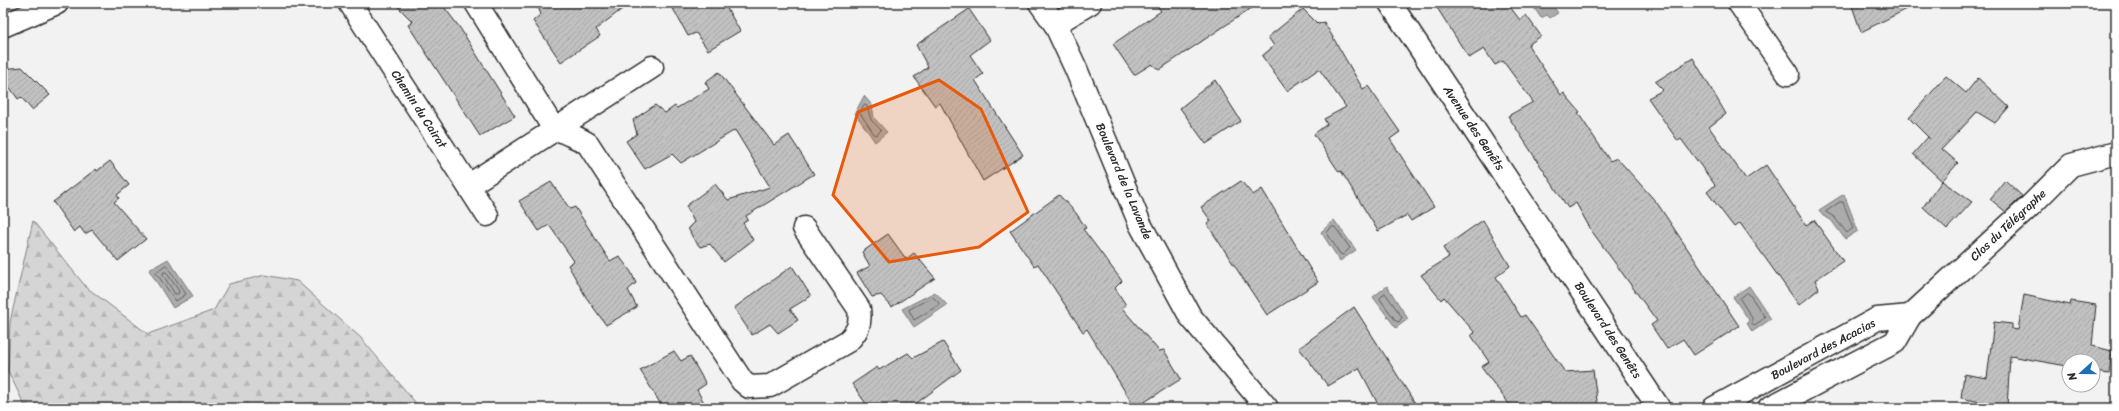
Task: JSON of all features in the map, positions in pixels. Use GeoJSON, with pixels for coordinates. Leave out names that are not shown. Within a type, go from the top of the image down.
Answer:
{"type":"FeatureCollection","features":[{"type":"Feature","properties":{"kind":"street"},"geometry":{"type":"LineString","coordinates":[[3,26],[57,3]]}},
{"type":"Feature","properties":{"kind":"street","name":"Chemin du Cairat"},"geometry":{"type":"LineString","coordinates":[[350,3],[488,215]]}},
{"type":"Feature","properties":{"kind":"street"},"geometry":{"type":"LineString","coordinates":[[476,3],[556,129],[581,139],[588,144],[742,381],[749,387],[770,386],[848,341],[857,332],[860,320],[859,310],[804,228]]}},
{"type":"Feature","properties":{"kind":"street","name":"Boulevard de la Lavande"},"geometry":{"type":"LineString","coordinates":[[1040,3],[1055,24],[1076,69],[1140,224],[1190,316],[1267,408]]}},
{"type":"Feature","properties":{"kind":"street"},"geometry":{"type":"LineString","coordinates":[[1055,24],[1090,3]]}},
{"type":"Feature","properties":{"kind":"street","name":"Avenue des Genêts"},"geometry":{"type":"LineString","coordinates":[[1390,3],[1557,252]]}},
{"type":"Feature","properties":{"kind":"street"},"geometry":{"type":"LineString","coordinates":[[1739,3],[1788,74]]}},
{"type":"Feature","properties":{"kind":"street"},"geometry":{"type":"LineString","coordinates":[[469,185],[652,67]]}},
{"type":"Feature","properties":{"kind":"street","name":"Clos du Télégraphe"},"geometry":{"type":"LineString","coordinates":[[1910,316],[2028,208],[2071,165],[2116,153]]}},
{"type":"Feature","properties":{"kind":"street","name":"Boulevard des Genêts"},"geometry":{"type":"LineString","coordinates":[[1557,252],[1659,408]]}},
{"type":"Feature","properties":{"kind":"street"},"geometry":{"type":"LineString","coordinates":[[1769,408],[1895,342],[1910,316]]}},
{"type":"Feature","properties":{"kind":"street","name":"Boulevard des Acacias"},"geometry":{"type":"LineString","coordinates":[[1714,408],[1877,319],[1910,316]]}},
{"type":"Feature","properties":{"kind":"highlighted area"},"geometry":{"type":"Polygon","coordinates":[[[939,80],[981,109],[1028,212],[979,247],[889,262],[833,195],[858,112],[939,80]]]}},
{"type":"Feature","properties":{"kind":"green space"},"geometry":{"type":"Polygon","coordinates":[[[33,221],[86,287],[148,334],[214,310],[229,284],[265,275],[297,281],[361,338],[420,408],[26,408],[8,371],[10,322],[33,221]]]}},
{"type":"Feature","properties":{"kind":"water"},"geometry":{"type":"Polygon","coordinates":[[[1531,3],[1551,3],[1558,13],[1550,18],[1547,15],[1541,18],[1531,3]]]}},
{"type":"Feature","properties":{"kind":"water"},"geometry":{"type":"Polygon","coordinates":[[[864,96],[872,105],[874,118],[887,132],[875,142],[855,113],[864,96]]]}},
{"type":"Feature","properties":{"kind":"water"},"geometry":{"type":"Polygon","coordinates":[[[1844,194],[1858,231],[1845,239],[1831,220],[1823,216],[1819,210],[1844,194]]]}},
{"type":"Feature","properties":{"kind":"water"},"geometry":{"type":"Polygon","coordinates":[[[1334,220],[1356,250],[1340,261],[1321,232],[1334,220]]]}},
{"type":"Feature","properties":{"kind":"water"},"geometry":{"type":"Polygon","coordinates":[[[168,259],[193,296],[173,308],[149,270],[168,259]]]}},
{"type":"Feature","properties":{"kind":"water"},"geometry":{"type":"Polygon","coordinates":[[[1387,286],[1408,319],[1396,328],[1373,297],[1387,286]]]}},
{"type":"Feature","properties":{"kind":"water"},"geometry":{"type":"Polygon","coordinates":[[[1749,286],[1771,319],[1752,332],[1747,323],[1749,320],[1733,297],[1749,286]]]}},
{"type":"Feature","properties":{"kind":"water"},"geometry":{"type":"Polygon","coordinates":[[[935,292],[947,305],[914,327],[902,309],[935,292]]]}},
{"type":"Feature","properties":{"kind":"building"},"geometry":{"type":"Polygon","coordinates":[[[394,3],[441,3],[460,28],[515,116],[480,136],[408,25],[413,22],[394,3]]]}},
{"type":"Feature","properties":{"kind":"building"},"geometry":{"type":"Polygon","coordinates":[[[536,3],[630,3],[596,29],[600,36],[561,62],[533,21],[541,14],[536,3]]]}},
{"type":"Feature","properties":{"kind":"building"},"geometry":{"type":"Polygon","coordinates":[[[670,3],[724,3],[740,31],[708,50],[696,33],[688,36],[670,3]]]}},
{"type":"Feature","properties":{"kind":"building"},"geometry":{"type":"Polygon","coordinates":[[[1155,3],[1259,3],[1159,70],[1152,64],[1134,75],[1113,44],[1161,11],[1155,3]]]}},
{"type":"Feature","properties":{"kind":"building"},"geometry":{"type":"Polygon","coordinates":[[[1434,3],[1507,3],[1520,20],[1526,15],[1541,36],[1528,45],[1561,95],[1564,93],[1580,112],[1578,113],[1610,161],[1617,158],[1657,203],[1739,326],[1694,355],[1683,339],[1667,349],[1651,325],[1657,321],[1591,230],[1576,203],[1568,208],[1508,116],[1533,102],[1503,61],[1495,65],[1484,49],[1469,58],[1434,3]]]}},
{"type":"Feature","properties":{"kind":"building"},"geometry":{"type":"Polygon","coordinates":[[[1851,3],[1919,3],[1861,32],[1851,3]]]}},
{"type":"Feature","properties":{"kind":"building"},"geometry":{"type":"Polygon","coordinates":[[[969,9],[990,40],[970,55],[983,74],[975,80],[1023,155],[983,181],[940,103],[935,106],[914,77],[928,67],[916,45],[969,9]]]}},
{"type":"Feature","properties":{"kind":"building"},"geometry":{"type":"Polygon","coordinates":[[[1303,9],[1318,24],[1324,22],[1363,89],[1368,86],[1400,132],[1390,139],[1434,207],[1411,221],[1407,215],[1378,231],[1341,171],[1339,172],[1314,134],[1327,124],[1324,119],[1346,107],[1319,69],[1287,91],[1262,56],[1274,46],[1268,37],[1303,9]]]}},
{"type":"Feature","properties":{"kind":"building"},"geometry":{"type":"Polygon","coordinates":[[[1693,58],[1726,114],[1709,127],[1746,179],[1766,165],[1806,225],[1814,220],[1843,261],[1815,280],[1819,289],[1799,305],[1740,223],[1734,227],[1707,192],[1715,185],[1681,139],[1678,141],[1648,98],[1663,90],[1655,82],[1693,58]]]}},
{"type":"Feature","properties":{"kind":"building"},"geometry":{"type":"Polygon","coordinates":[[[22,67],[50,95],[32,110],[21,97],[18,99],[3,78],[3,69],[22,67]]]}},
{"type":"Feature","properties":{"kind":"building"},"geometry":{"type":"Polygon","coordinates":[[[719,72],[774,145],[789,135],[814,174],[746,216],[748,220],[743,223],[753,240],[724,262],[710,244],[700,247],[693,238],[688,228],[694,222],[686,206],[715,184],[728,200],[770,187],[735,130],[681,163],[672,154],[645,169],[626,141],[637,134],[633,120],[655,105],[665,113],[675,106],[677,108],[709,89],[705,82],[719,72]]]}},
{"type":"Feature","properties":{"kind":"building"},"geometry":{"type":"Polygon","coordinates":[[[1946,76],[1966,93],[1978,78],[2009,107],[1995,123],[1977,112],[1942,149],[1958,163],[1942,181],[1913,154],[1928,137],[1909,118],[1946,76]]]}},
{"type":"Feature","properties":{"kind":"building"},"geometry":{"type":"Polygon","coordinates":[[[1215,80],[1241,121],[1206,144],[1180,108],[1215,80]]]}},
{"type":"Feature","properties":{"kind":"building"},"geometry":{"type":"Polygon","coordinates":[[[110,161],[129,185],[117,195],[119,198],[114,202],[146,239],[118,261],[92,230],[85,234],[80,227],[74,232],[53,202],[96,169],[97,171],[110,161]]]}},
{"type":"Feature","properties":{"kind":"building"},"geometry":{"type":"Polygon","coordinates":[[[2005,180],[2022,196],[2006,212],[1990,199],[2005,180]]]}},
{"type":"Feature","properties":{"kind":"building"},"geometry":{"type":"Polygon","coordinates":[[[1241,181],[1253,195],[1262,189],[1318,282],[1267,315],[1207,224],[1211,221],[1201,207],[1241,181]]]}},
{"type":"Feature","properties":{"kind":"building"},"geometry":{"type":"Polygon","coordinates":[[[1942,181],[1972,202],[1947,229],[1923,207],[1942,181]]]}},
{"type":"Feature","properties":{"kind":"building"},"geometry":{"type":"Polygon","coordinates":[[[551,182],[570,209],[575,207],[610,261],[619,256],[631,272],[636,283],[628,290],[637,307],[606,325],[586,297],[568,265],[574,261],[549,225],[539,231],[519,201],[551,182]]]}},
{"type":"Feature","properties":{"kind":"building"},"geometry":{"type":"Polygon","coordinates":[[[1059,195],[1076,213],[1086,228],[1083,229],[1122,281],[1115,288],[1126,305],[1122,308],[1159,351],[1164,350],[1181,379],[1135,408],[1087,329],[1083,332],[1038,264],[1034,266],[1010,231],[1059,195]]]}},
{"type":"Feature","properties":{"kind":"building"},"geometry":{"type":"Polygon","coordinates":[[[1483,220],[1510,266],[1496,277],[1521,317],[1525,315],[1565,372],[1593,370],[1598,408],[1512,408],[1481,367],[1489,362],[1471,335],[1475,333],[1444,297],[1441,300],[1421,275],[1449,257],[1443,248],[1483,220]]]}},
{"type":"Feature","properties":{"kind":"building"},"geometry":{"type":"Polygon","coordinates":[[[888,234],[906,259],[914,253],[935,278],[892,307],[881,295],[872,297],[857,273],[870,266],[862,252],[888,234]]]}},
{"type":"Feature","properties":{"kind":"building"},"geometry":{"type":"Polygon","coordinates":[[[792,266],[811,296],[790,309],[798,320],[778,333],[770,324],[752,335],[734,308],[792,266]]]}},
{"type":"Feature","properties":{"kind":"building"},"geometry":{"type":"Polygon","coordinates":[[[2024,295],[2070,305],[2071,301],[2096,305],[2092,346],[2112,351],[2109,374],[2101,373],[2101,353],[2061,353],[2061,365],[2010,356],[2007,408],[1979,408],[1980,402],[1961,398],[1964,374],[1987,378],[1994,322],[2012,324],[2012,329],[2018,330],[2024,295]]]}},
{"type":"Feature","properties":{"kind":"building"},"geometry":{"type":"Polygon","coordinates":[[[1354,307],[1418,408],[1380,408],[1359,368],[1328,386],[1299,348],[1354,307]]]}},
{"type":"Feature","properties":{"kind":"building"},"geometry":{"type":"Polygon","coordinates":[[[943,342],[961,370],[910,408],[869,408],[852,384],[877,367],[879,370],[908,353],[913,358],[943,342]]]}},
{"type":"Feature","properties":{"kind":"building"},"geometry":{"type":"Polygon","coordinates":[[[674,351],[681,361],[690,356],[706,384],[697,390],[707,408],[663,408],[640,370],[674,351]]]}}]}
